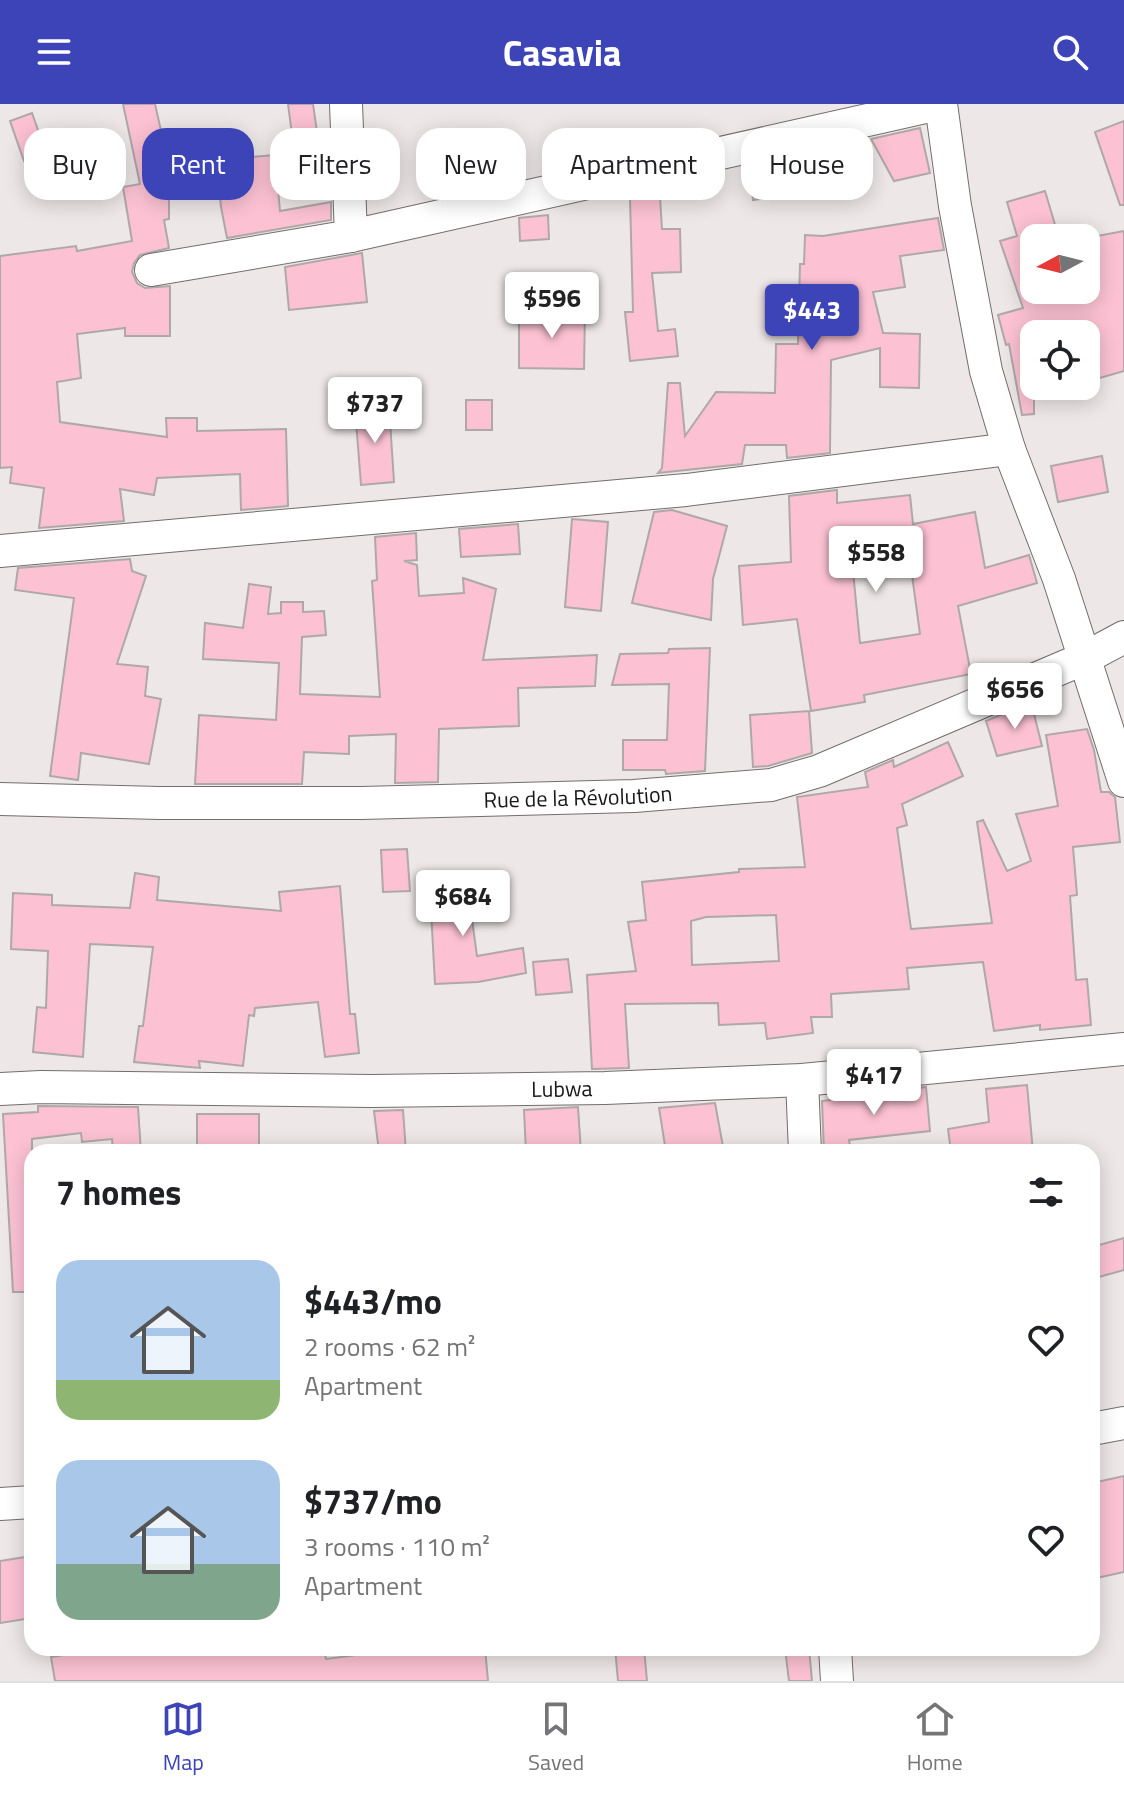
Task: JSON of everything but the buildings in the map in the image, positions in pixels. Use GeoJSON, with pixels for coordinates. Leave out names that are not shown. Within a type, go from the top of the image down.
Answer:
{"type":"FeatureCollection","features":[{"type":"Feature","properties":{"kind":"street"},"geometry":{"type":"LineString","coordinates":[[346,104],[351,236]]}},
{"type":"Feature","properties":{"kind":"street"},"geometry":{"type":"LineString","coordinates":[[151,270],[351,236],[940,104],[955,206],[986,371],[1009,449],[1059,579],[1124,781]]}},
{"type":"Feature","properties":{"kind":"street"},"geometry":{"type":"LineString","coordinates":[[0,551],[686,490],[1009,449]]}},
{"type":"Feature","properties":{"kind":"street","name":"Rue de la Révolution"},"geometry":{"type":"LineString","coordinates":[[0,799],[361,803],[634,796],[771,785],[819,771],[1085,658],[1124,637]]}},
{"type":"Feature","properties":{"kind":"street","name":"Lubwa"},"geometry":{"type":"LineString","coordinates":[[0,1089],[371,1091],[605,1088],[802,1080],[1124,1049]]}},
{"type":"Feature","properties":{"kind":"street"},"geometry":{"type":"LineString","coordinates":[[802,1080],[805,1144]]}},
{"type":"Feature","properties":{"kind":"street"},"geometry":{"type":"LineString","coordinates":[[1100,1428],[1124,1423]]}},
{"type":"Feature","properties":{"kind":"street"},"geometry":{"type":"LineString","coordinates":[[0,1504],[24,1502]]}},
{"type":"Feature","properties":{"kind":"street"},"geometry":{"type":"LineString","coordinates":[[835,1656],[837,1681]]}}]}
